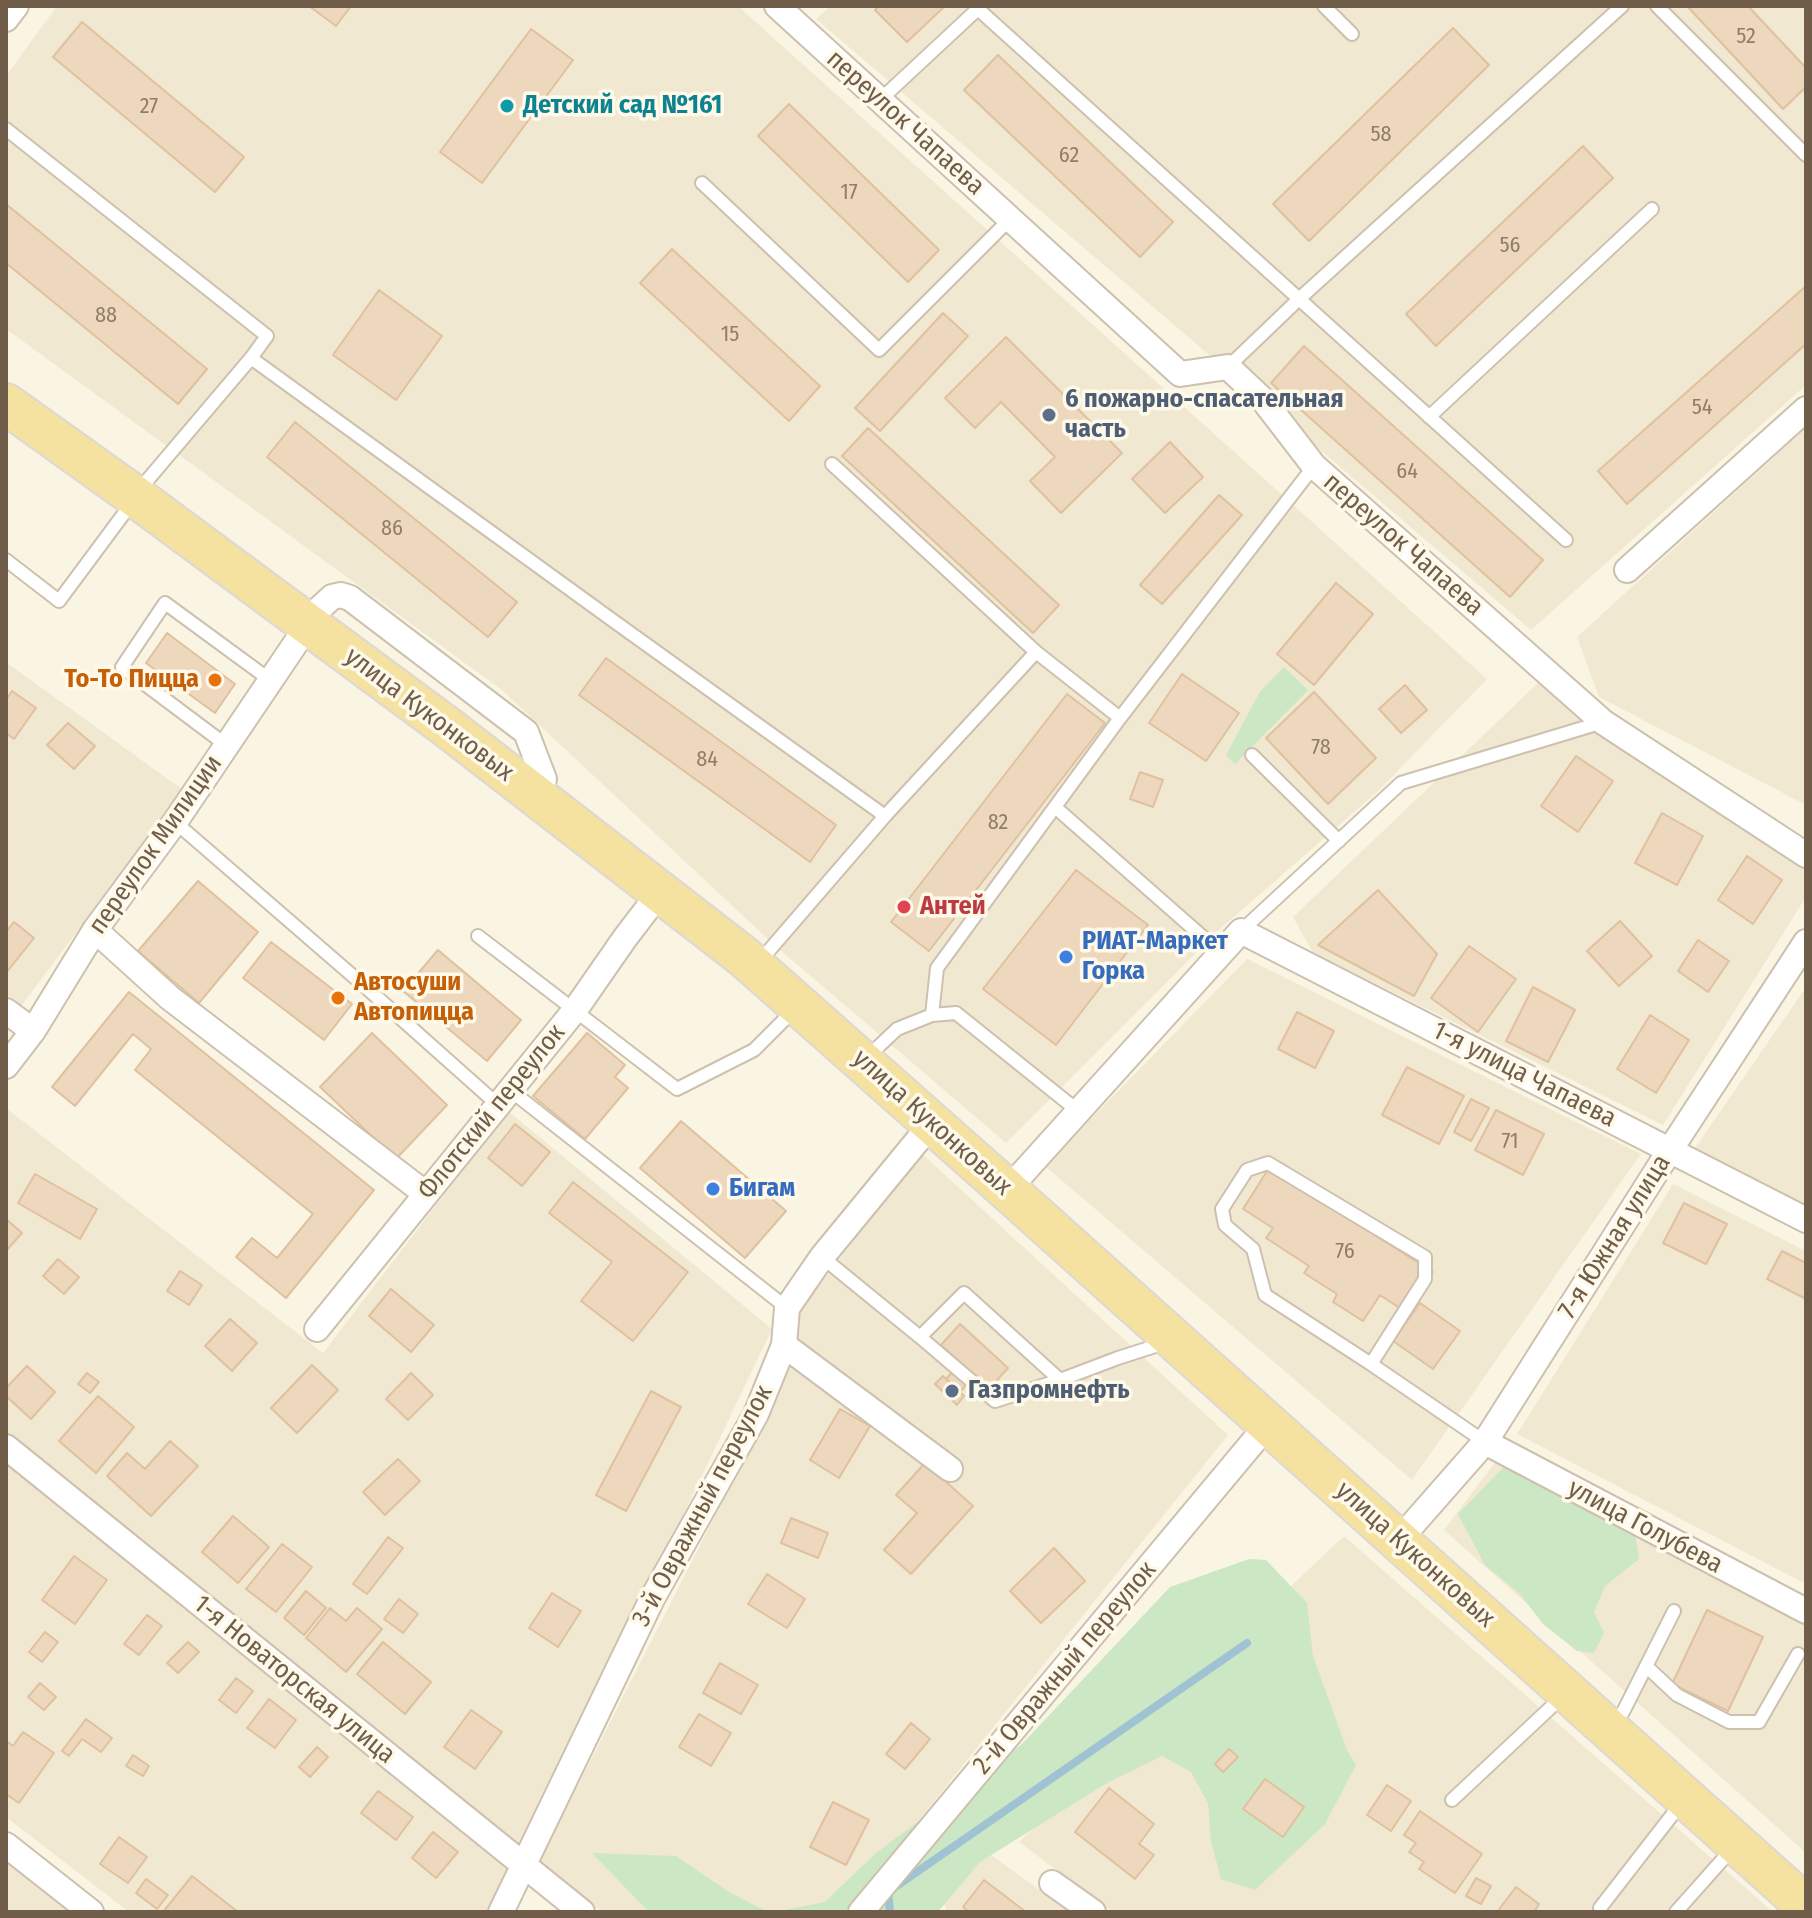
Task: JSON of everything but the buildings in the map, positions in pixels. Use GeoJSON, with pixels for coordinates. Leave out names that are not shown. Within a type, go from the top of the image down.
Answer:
{"type":"FeatureCollection","features":[{"type":"Feature","properties":{"kind":"main road","name":"улица Куконковых"},"geometry":{"type":"LineString","coordinates":[[6,383],[141,490],[314,616],[451,706],[766,954],[878,1047],[1806,1877]]}},
{"type":"Feature","properties":{"kind":"main road","name":"улица Куконковых"},"geometry":{"type":"LineString","coordinates":[[6,404],[141,490]]}},
{"type":"Feature","properties":{"kind":"main road","name":"улица Куконковых"},"geometry":{"type":"LineString","coordinates":[[314,616],[447,727],[744,957],[1806,1906]]}},
{"type":"Feature","properties":{"kind":"street"},"geometry":{"type":"LineString","coordinates":[[6,19],[16,6]]}},
{"type":"Feature","properties":{"kind":"street","name":"переулок Чапаева"},"geometry":{"type":"LineString","coordinates":[[777,6],[1180,374],[1228,367],[1264,401],[1314,466],[1603,722],[1806,855]]}},
{"type":"Feature","properties":{"kind":"street"},"geometry":{"type":"LineString","coordinates":[[1627,570],[1806,409]]}},
{"type":"Feature","properties":{"kind":"street","name":"переулок Милиции"},"geometry":{"type":"LineString","coordinates":[[6,1066],[33,1031],[95,930],[175,822],[314,616]]}},
{"type":"Feature","properties":{"kind":"street","name":"Флотский переулок"},"geometry":{"type":"LineString","coordinates":[[317,1329],[575,1010],[661,891]]}},
{"type":"Feature","properties":{"kind":"street"},"geometry":{"type":"LineString","coordinates":[[95,930],[170,998],[426,1194]]}},
{"type":"Feature","properties":{"kind":"street"},"geometry":{"type":"LineString","coordinates":[[1021,1175],[1241,931]]}},
{"type":"Feature","properties":{"kind":"street","name":"1-я улица Чапаева"},"geometry":{"type":"LineString","coordinates":[[1241,931],[1806,1220]]}},
{"type":"Feature","properties":{"kind":"street","name":"7-я Южная улица"},"geometry":{"type":"LineString","coordinates":[[1413,1524],[1485,1442],[1806,942]]}},
{"type":"Feature","properties":{"kind":"street"},"geometry":{"type":"LineString","coordinates":[[6,1011],[33,1031]]}},
{"type":"Feature","properties":{"kind":"street","name":"3-й Овражный переулок"},"geometry":{"type":"LineString","coordinates":[[501,1912],[653,1597],[756,1414],[784,1345],[787,1308],[822,1257],[932,1123]]}},
{"type":"Feature","properties":{"kind":"street"},"geometry":{"type":"LineString","coordinates":[[784,1345],[950,1469]]}},
{"type":"Feature","properties":{"kind":"street","name":"2-й Овражный переулок"},"geometry":{"type":"LineString","coordinates":[[861,1912],[1269,1423]]}},
{"type":"Feature","properties":{"kind":"street","name":"улица Голубева"},"geometry":{"type":"LineString","coordinates":[[1485,1442],[1806,1611]]}},
{"type":"Feature","properties":{"kind":"street","name":"1-я Новаторская улица"},"geometry":{"type":"LineString","coordinates":[[6,1447],[582,1912]]}},
{"type":"Feature","properties":{"kind":"street"},"geometry":{"type":"LineString","coordinates":[[6,1845],[91,1912]]}},
{"type":"Feature","properties":{"kind":"street"},"geometry":{"type":"LineString","coordinates":[[1052,1883],[1093,1912]]}},
{"type":"Feature","properties":{"kind":"lane"},"geometry":{"type":"LineString","coordinates":[[1324,6],[1352,34]]}},
{"type":"Feature","properties":{"kind":"lane"},"geometry":{"type":"LineString","coordinates":[[1228,367],[1622,6]]}},
{"type":"Feature","properties":{"kind":"lane"},"geometry":{"type":"LineString","coordinates":[[1657,6],[1806,155]]}},
{"type":"Feature","properties":{"kind":"lane"},"geometry":{"type":"LineString","coordinates":[[880,100],[980,7],[1566,540]]}},
{"type":"Feature","properties":{"kind":"lane"},"geometry":{"type":"LineString","coordinates":[[6,129],[267,336],[141,490],[59,601],[6,560]]}},
{"type":"Feature","properties":{"kind":"lane"},"geometry":{"type":"LineString","coordinates":[[702,183],[879,350],[1010,219]]}},
{"type":"Feature","properties":{"kind":"lane"},"geometry":{"type":"LineString","coordinates":[[1429,417],[1652,209]]}},
{"type":"Feature","properties":{"kind":"lane"},"geometry":{"type":"LineString","coordinates":[[251,358],[885,816]]}},
{"type":"Feature","properties":{"kind":"lane"},"geometry":{"type":"LineString","coordinates":[[832,464],[1036,652],[1120,718]]}},
{"type":"Feature","properties":{"kind":"lane"},"geometry":{"type":"LineString","coordinates":[[932,1015],[937,968],[1120,718],[1314,466]]}},
{"type":"Feature","properties":{"kind":"lane"},"geometry":{"type":"LineString","coordinates":[[226,745],[122,667],[165,603],[270,680]]}},
{"type":"Feature","properties":{"kind":"lane"},"geometry":{"type":"LineString","coordinates":[[766,954],[885,816],[1036,652]]}},
{"type":"Feature","properties":{"kind":"lane"},"geometry":{"type":"LineString","coordinates":[[1241,931],[1401,783],[1603,722]]}},
{"type":"Feature","properties":{"kind":"lane"},"geometry":{"type":"LineString","coordinates":[[1252,755],[1339,841]]}},
{"type":"Feature","properties":{"kind":"lane"},"geometry":{"type":"LineString","coordinates":[[1055,807],[1221,953]]}},
{"type":"Feature","properties":{"kind":"lane"},"geometry":{"type":"LineString","coordinates":[[175,822],[361,983],[504,1097],[787,1308]]}},
{"type":"Feature","properties":{"kind":"lane"},"geometry":{"type":"LineString","coordinates":[[478,936],[677,1089],[754,1050],[799,1005]]}},
{"type":"Feature","properties":{"kind":"lane"},"geometry":{"type":"LineString","coordinates":[[878,1047],[897,1029],[932,1015],[956,1013],[1078,1111]]}},
{"type":"Feature","properties":{"kind":"lane"},"geometry":{"type":"LineString","coordinates":[[1371,1364],[1425,1279],[1425,1257],[1268,1163],[1247,1170],[1222,1209],[1225,1225],[1253,1249],[1265,1295],[1485,1442]]}},
{"type":"Feature","properties":{"kind":"lane"},"geometry":{"type":"LineString","coordinates":[[822,1257],[995,1401],[1175,1340]]}},
{"type":"Feature","properties":{"kind":"lane"},"geometry":{"type":"LineString","coordinates":[[920,1337],[964,1293],[1060,1380]]}},
{"type":"Feature","properties":{"kind":"lane"},"geometry":{"type":"LineString","coordinates":[[1623,1712],[1674,1611]]}},
{"type":"Feature","properties":{"kind":"lane"},"geometry":{"type":"LineString","coordinates":[[1646,1666],[1677,1695],[1729,1722],[1759,1722],[1798,1654]]}},
{"type":"Feature","properties":{"kind":"lane"},"geometry":{"type":"LineString","coordinates":[[1452,1800],[1568,1691]]}},
{"type":"Feature","properties":{"kind":"lane"},"geometry":{"type":"LineString","coordinates":[[1600,1908],[1685,1798]]}},
{"type":"Feature","properties":{"kind":"lane"},"geometry":{"type":"LineString","coordinates":[[1676,1912],[1737,1844]]}},
{"type":"Feature","properties":{"kind":"shaded area"},"geometry":{"type":"Polygon","coordinates":[[[57,6],[738,6],[1487,679],[1377,792],[1220,929],[1006,1143],[772,943],[502,690],[6,329],[6,76],[57,6]]]}},
{"type":"Feature","properties":{"kind":"shaded area"},"geometry":{"type":"Polygon","coordinates":[[[830,6],[1806,6],[1806,385],[1531,630],[816,19],[830,6]]]}},
{"type":"Feature","properties":{"kind":"shaded area"},"geometry":{"type":"Polygon","coordinates":[[[1806,428],[1806,805],[1599,697],[1577,637],[1806,428]]]}},
{"type":"Feature","properties":{"kind":"shaded area"},"geometry":{"type":"Polygon","coordinates":[[[6,662],[183,790],[18,1010],[6,1001],[6,662]]]}},
{"type":"Feature","properties":{"kind":"shaded area"},"geometry":{"type":"Polygon","coordinates":[[[1540,681],[1606,739],[1806,844],[1806,897],[1663,1125],[1313,953],[1293,917],[1540,681]]]}},
{"type":"Feature","properties":{"kind":"shaded area"},"geometry":{"type":"Polygon","coordinates":[[[1247,959],[1641,1154],[1412,1480],[1045,1166],[1247,959]]]}},
{"type":"Feature","properties":{"kind":"shaded area"},"geometry":{"type":"Polygon","coordinates":[[[1806,987],[1806,1209],[1693,1151],[1806,987]]]}},
{"type":"Feature","properties":{"kind":"shaded area"},"geometry":{"type":"Polygon","coordinates":[[[6,1108],[323,1353],[508,1111],[772,1329],[520,1856],[6,1441],[6,1108]]]}},
{"type":"Feature","properties":{"kind":"shaded area"},"geometry":{"type":"Polygon","coordinates":[[[920,1152],[1228,1435],[845,1912],[602,1912],[539,1862],[783,1382],[801,1310],[920,1152]]]}},
{"type":"Feature","properties":{"kind":"shaded area"},"geometry":{"type":"Polygon","coordinates":[[[1673,1184],[1806,1251],[1806,1584],[1517,1434],[1673,1184]]]}},
{"type":"Feature","properties":{"kind":"shaded area"},"geometry":{"type":"Polygon","coordinates":[[[1505,1449],[1806,1616],[1806,1853],[1444,1530],[1505,1449]]]}},
{"type":"Feature","properties":{"kind":"shaded area"},"geometry":{"type":"Polygon","coordinates":[[[6,1462],[509,1867],[487,1912],[129,1912],[6,1817],[6,1462]]]}},
{"type":"Feature","properties":{"kind":"shaded area"},"geometry":{"type":"Polygon","coordinates":[[[1344,1536],[1773,1912],[1112,1912],[1019,1842],[1344,1536]]]}},
{"type":"Feature","properties":{"kind":"shaded area"},"geometry":{"type":"Polygon","coordinates":[[[979,1846],[1070,1912],[947,1912],[940,1888],[979,1846]]]}},
{"type":"Feature","properties":{"kind":"shaded area"},"geometry":{"type":"Polygon","coordinates":[[[6,1849],[88,1912],[6,1912],[6,1849]]]}},
{"type":"Feature","properties":{"kind":"green space"},"geometry":{"type":"Polygon","coordinates":[[[1284,667],[1308,690],[1235,764],[1226,755],[1260,692],[1284,667]]]}},
{"type":"Feature","properties":{"kind":"green space"},"geometry":{"type":"Polygon","coordinates":[[[1503,1468],[1519,1473],[1635,1534],[1639,1559],[1605,1586],[1594,1612],[1604,1633],[1594,1653],[1577,1651],[1543,1624],[1520,1594],[1485,1565],[1458,1514],[1503,1468]]]}},
{"type":"Feature","properties":{"kind":"green space"},"geometry":{"type":"Polygon","coordinates":[[[1249,1559],[1266,1560],[1307,1603],[1313,1656],[1347,1750],[1356,1765],[1325,1824],[1255,1890],[1221,1879],[1211,1841],[1208,1803],[1191,1772],[1162,1756],[1107,1783],[980,1862],[938,1912],[775,1912],[825,1902],[876,1853],[1022,1744],[1170,1587],[1249,1559]]]}},
{"type":"Feature","properties":{"kind":"green space"},"geometry":{"type":"Polygon","coordinates":[[[592,1853],[676,1856],[729,1892],[768,1912],[649,1912],[592,1853]]]}},
{"type":"Feature","properties":{"kind":"waterway"},"geometry":{"type":"LineString","coordinates":[[890,1912],[888,1892],[1247,1643]]}},
{"type":"Feature","properties":{"kind":"place","name":"Детский сад №161"},"geometry":{"type":"Point","coordinates":[507,106]}},
{"type":"Feature","properties":{"kind":"place","name":"6 пожарно-спасательная часть"},"geometry":{"type":"Point","coordinates":[1049,415]}},
{"type":"Feature","properties":{"kind":"place","name":"То-То Пицца"},"geometry":{"type":"Point","coordinates":[215,680]}},
{"type":"Feature","properties":{"kind":"place","name":"Антей"},"geometry":{"type":"Point","coordinates":[904,907]}},
{"type":"Feature","properties":{"kind":"place","name":"РИАТ-Маркет Горка"},"geometry":{"type":"Point","coordinates":[1066,957]}},
{"type":"Feature","properties":{"kind":"place","name":"Автосуши Автопицца"},"geometry":{"type":"Point","coordinates":[338,998]}},
{"type":"Feature","properties":{"kind":"place","name":"Бигам"},"geometry":{"type":"Point","coordinates":[713,1189]}},
{"type":"Feature","properties":{"kind":"place","name":"Газпромнефть"},"geometry":{"type":"Point","coordinates":[952,1391]}}]}
